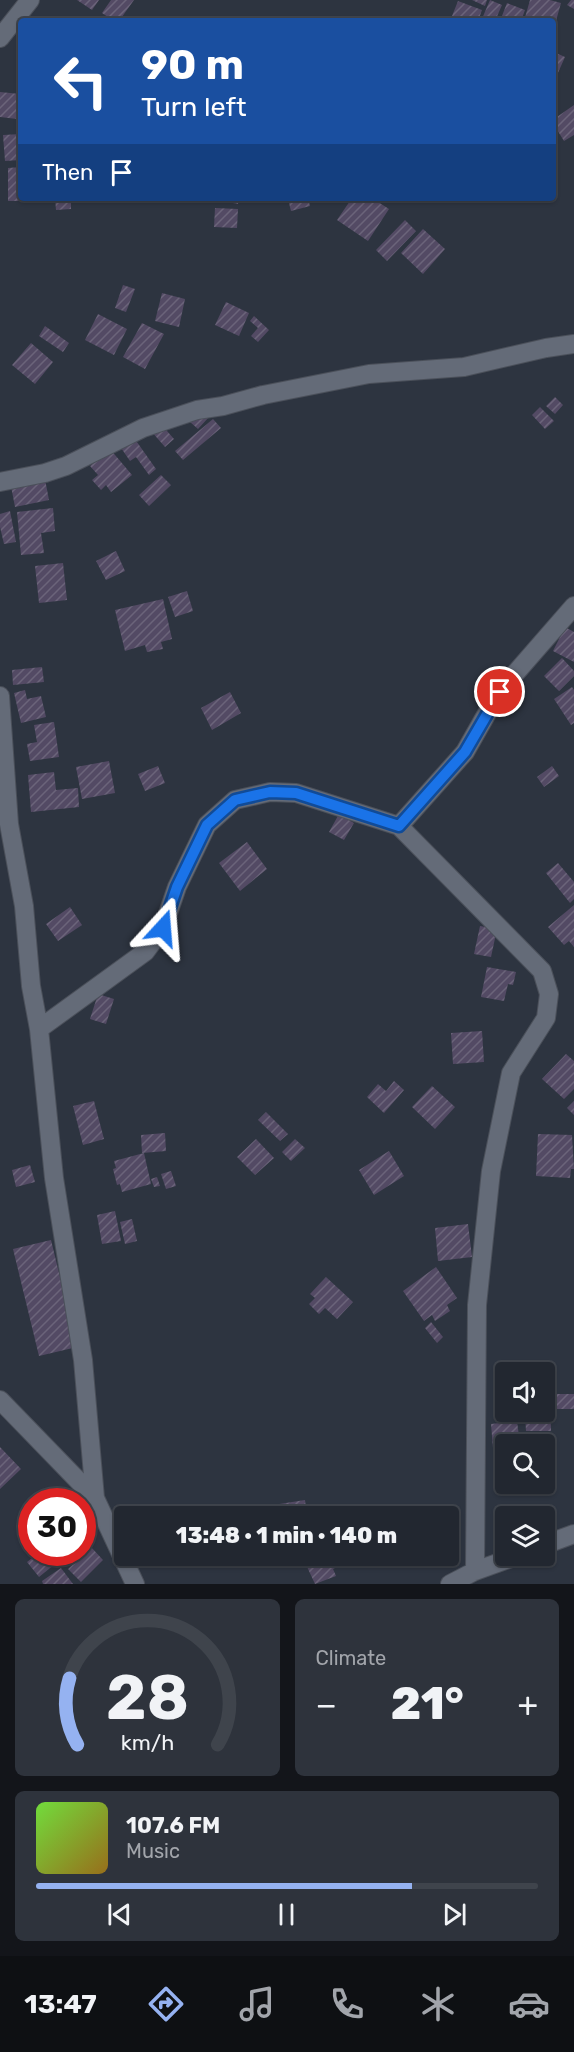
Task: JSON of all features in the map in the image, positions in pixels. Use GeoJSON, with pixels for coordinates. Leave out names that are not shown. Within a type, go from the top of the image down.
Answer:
{"type":"FeatureCollection","features":[{"type":"Feature","properties":{"kind":"street"},"geometry":{"type":"LineString","coordinates":[[0,38],[30,0]]}},
{"type":"Feature","properties":{"kind":"street"},"geometry":{"type":"LineString","coordinates":[[0,482],[45,473],[66,466],[143,428],[197,410],[369,374],[464,367],[574,344]]}},
{"type":"Feature","properties":{"kind":"street"},"geometry":{"type":"LineString","coordinates":[[399,826],[465,752],[500,692],[574,606]]}},
{"type":"Feature","properties":{"kind":"street"},"geometry":{"type":"LineString","coordinates":[[0,696],[9,824],[24,906],[31,986],[39,1029],[54,1178],[83,1360],[93,1488]]}},
{"type":"Feature","properties":{"kind":"street"},"geometry":{"type":"LineString","coordinates":[[39,1029],[145,952],[163,928],[177,887],[207,825],[235,800],[270,792],[296,793],[399,826],[542,971],[549,994],[546,1018],[511,1073],[491,1171],[477,1305],[475,1571]]}},
{"type":"Feature","properties":{"kind":"street"},"geometry":{"type":"LineString","coordinates":[[0,1400],[84,1488]]}},
{"type":"Feature","properties":{"kind":"street"},"geometry":{"type":"LineString","coordinates":[[96,1502],[135,1584]]}},
{"type":"Feature","properties":{"kind":"street"},"geometry":{"type":"LineString","coordinates":[[555,1541],[574,1534]]}},
{"type":"Feature","properties":{"kind":"street"},"geometry":{"type":"LineString","coordinates":[[450,1584],[495,1564]]}},
{"type":"Feature","properties":{"kind":"building"},"geometry":{"type":"Polygon","coordinates":[[[77,0],[99,0],[92,10],[77,0]]]}},
{"type":"Feature","properties":{"kind":"building"},"geometry":{"type":"Polygon","coordinates":[[[111,0],[134,0],[121,18],[110,18],[102,13],[111,0]]]}},
{"type":"Feature","properties":{"kind":"building"},"geometry":{"type":"Polygon","coordinates":[[[472,0],[487,0],[485,6],[472,0]]]}},
{"type":"Feature","properties":{"kind":"building"},"geometry":{"type":"Polygon","coordinates":[[[490,0],[502,5],[496,18],[482,18],[490,0]]]}},
{"type":"Feature","properties":{"kind":"building"},"geometry":{"type":"Polygon","coordinates":[[[530,0],[550,0],[561,3],[556,21],[556,18],[525,18],[530,0]]]}},
{"type":"Feature","properties":{"kind":"building"},"geometry":{"type":"Polygon","coordinates":[[[574,0],[574,9],[567,5],[574,0]]]}},
{"type":"Feature","properties":{"kind":"building"},"geometry":{"type":"Polygon","coordinates":[[[458,1],[482,10],[479,18],[451,18],[458,1]]]}},
{"type":"Feature","properties":{"kind":"building"},"geometry":{"type":"Polygon","coordinates":[[[507,3],[525,10],[522,18],[501,18],[507,3]]]}},
{"type":"Feature","properties":{"kind":"building"},"geometry":{"type":"Polygon","coordinates":[[[556,53],[565,57],[556,74],[556,53]]]}},
{"type":"Feature","properties":{"kind":"building"},"geometry":{"type":"Polygon","coordinates":[[[0,92],[18,94],[17,119],[0,117],[0,92]]]}},
{"type":"Feature","properties":{"kind":"building"},"geometry":{"type":"Polygon","coordinates":[[[574,105],[574,135],[564,141],[556,128],[556,118],[574,105]]]}},
{"type":"Feature","properties":{"kind":"building"},"geometry":{"type":"Polygon","coordinates":[[[18,134],[18,160],[5,161],[3,135],[18,134]]]}},
{"type":"Feature","properties":{"kind":"building"},"geometry":{"type":"Polygon","coordinates":[[[18,167],[18,201],[8,201],[8,168],[18,167]]]}},
{"type":"Feature","properties":{"kind":"building"},"geometry":{"type":"Polygon","coordinates":[[[55,201],[71,201],[71,209],[56,210],[55,201]]]}},
{"type":"Feature","properties":{"kind":"building"},"geometry":{"type":"Polygon","coordinates":[[[222,201],[238,201],[238,204],[222,201]]]}},
{"type":"Feature","properties":{"kind":"building"},"geometry":{"type":"Polygon","coordinates":[[[288,201],[309,201],[310,206],[291,211],[288,201]]]}},
{"type":"Feature","properties":{"kind":"building"},"geometry":{"type":"Polygon","coordinates":[[[350,201],[377,201],[389,209],[368,241],[337,220],[350,201]]]}},
{"type":"Feature","properties":{"kind":"building"},"geometry":{"type":"Polygon","coordinates":[[[215,208],[238,209],[237,228],[214,227],[215,208]]]}},
{"type":"Feature","properties":{"kind":"building"},"geometry":{"type":"Polygon","coordinates":[[[405,220],[416,231],[387,261],[376,250],[405,220]]]}},
{"type":"Feature","properties":{"kind":"building"},"geometry":{"type":"Polygon","coordinates":[[[423,229],[445,249],[423,274],[401,253],[423,229]]]}},
{"type":"Feature","properties":{"kind":"building"},"geometry":{"type":"Polygon","coordinates":[[[123,285],[135,289],[126,312],[115,308],[123,285]]]}},
{"type":"Feature","properties":{"kind":"building"},"geometry":{"type":"Polygon","coordinates":[[[162,293],[185,299],[179,327],[155,321],[162,293]]]}},
{"type":"Feature","properties":{"kind":"building"},"geometry":{"type":"Polygon","coordinates":[[[226,302],[249,313],[239,336],[215,325],[226,302]]]}},
{"type":"Feature","properties":{"kind":"building"},"geometry":{"type":"Polygon","coordinates":[[[98,314],[127,329],[114,355],[85,340],[98,314]]]}},
{"type":"Feature","properties":{"kind":"building"},"geometry":{"type":"Polygon","coordinates":[[[254,316],[269,330],[258,342],[251,336],[258,328],[250,321],[254,316]]]}},
{"type":"Feature","properties":{"kind":"building"},"geometry":{"type":"Polygon","coordinates":[[[142,323],[164,334],[145,369],[123,357],[142,323]]]}},
{"type":"Feature","properties":{"kind":"building"},"geometry":{"type":"Polygon","coordinates":[[[45,326],[69,343],[63,352],[39,336],[45,326]]]}},
{"type":"Feature","properties":{"kind":"building"},"geometry":{"type":"Polygon","coordinates":[[[31,343],[53,362],[35,384],[12,365],[31,343]]]}},
{"type":"Feature","properties":{"kind":"building"},"geometry":{"type":"Polygon","coordinates":[[[555,397],[563,405],[555,414],[546,406],[555,397]]]}},
{"type":"Feature","properties":{"kind":"building"},"geometry":{"type":"Polygon","coordinates":[[[540,407],[554,421],[545,429],[532,415],[540,407]]]}},
{"type":"Feature","properties":{"kind":"building"},"geometry":{"type":"Polygon","coordinates":[[[202,410],[209,417],[198,429],[190,422],[202,410]]]}},
{"type":"Feature","properties":{"kind":"building"},"geometry":{"type":"Polygon","coordinates":[[[213,419],[221,428],[183,460],[175,451],[213,419]]]}},
{"type":"Feature","properties":{"kind":"building"},"geometry":{"type":"Polygon","coordinates":[[[160,423],[174,439],[165,447],[151,431],[160,423]]]}},
{"type":"Feature","properties":{"kind":"building"},"geometry":{"type":"Polygon","coordinates":[[[132,435],[156,469],[149,475],[136,457],[130,461],[119,445],[132,435]]]}},
{"type":"Feature","properties":{"kind":"building"},"geometry":{"type":"Polygon","coordinates":[[[110,449],[132,475],[111,492],[106,485],[101,490],[92,480],[98,475],[90,466],[110,449]]]}},
{"type":"Feature","properties":{"kind":"building"},"geometry":{"type":"Polygon","coordinates":[[[44,474],[49,500],[15,507],[10,481],[44,474]]]}},
{"type":"Feature","properties":{"kind":"building"},"geometry":{"type":"Polygon","coordinates":[[[161,475],[171,485],[149,506],[139,495],[161,475]]]}},
{"type":"Feature","properties":{"kind":"building"},"geometry":{"type":"Polygon","coordinates":[[[53,508],[55,531],[41,533],[44,553],[21,555],[17,512],[53,508]]]}},
{"type":"Feature","properties":{"kind":"building"},"geometry":{"type":"Polygon","coordinates":[[[10,511],[16,542],[4,544],[0,514],[10,511]]]}},
{"type":"Feature","properties":{"kind":"building"},"geometry":{"type":"Polygon","coordinates":[[[116,551],[125,571],[106,580],[96,561],[116,551]]]}},
{"type":"Feature","properties":{"kind":"building"},"geometry":{"type":"Polygon","coordinates":[[[63,563],[67,600],[39,603],[35,566],[63,563]]]}},
{"type":"Feature","properties":{"kind":"building"},"geometry":{"type":"Polygon","coordinates":[[[187,591],[193,611],[175,617],[168,597],[187,591]]]}},
{"type":"Feature","properties":{"kind":"building"},"geometry":{"type":"Polygon","coordinates":[[[163,599],[172,639],[161,642],[163,649],[147,652],[145,645],[125,651],[115,610],[163,599]]]}},
{"type":"Feature","properties":{"kind":"building"},"geometry":{"type":"Polygon","coordinates":[[[565,627],[574,632],[574,662],[553,651],[565,627]]]}},
{"type":"Feature","properties":{"kind":"building"},"geometry":{"type":"Polygon","coordinates":[[[562,658],[574,671],[574,676],[559,691],[544,676],[562,658]]]}},
{"type":"Feature","properties":{"kind":"building"},"geometry":{"type":"Polygon","coordinates":[[[42,667],[44,682],[13,685],[12,670],[42,667]]]}},
{"type":"Feature","properties":{"kind":"building"},"geometry":{"type":"Polygon","coordinates":[[[572,687],[574,690],[574,723],[571,725],[554,699],[572,687]]]}},
{"type":"Feature","properties":{"kind":"building"},"geometry":{"type":"Polygon","coordinates":[[[25,690],[27,699],[41,696],[46,717],[21,723],[14,693],[25,690]]]}},
{"type":"Feature","properties":{"kind":"building"},"geometry":{"type":"Polygon","coordinates":[[[230,692],[241,713],[212,730],[201,708],[230,692]]]}},
{"type":"Feature","properties":{"kind":"building"},"geometry":{"type":"Polygon","coordinates":[[[54,722],[59,757],[30,761],[27,744],[37,742],[34,725],[54,722]]]}},
{"type":"Feature","properties":{"kind":"building"},"geometry":{"type":"Polygon","coordinates":[[[109,761],[115,793],[82,799],[76,767],[109,761]]]}},
{"type":"Feature","properties":{"kind":"building"},"geometry":{"type":"Polygon","coordinates":[[[158,766],[165,783],[145,791],[138,774],[158,766]]]}},
{"type":"Feature","properties":{"kind":"building"},"geometry":{"type":"Polygon","coordinates":[[[552,766],[559,776],[544,787],[537,777],[552,766]]]}},
{"type":"Feature","properties":{"kind":"building"},"geometry":{"type":"Polygon","coordinates":[[[54,772],[56,790],[78,788],[79,807],[31,812],[28,775],[54,772]]]}},
{"type":"Feature","properties":{"kind":"building"},"geometry":{"type":"Polygon","coordinates":[[[339,814],[354,823],[344,840],[329,832],[339,814]]]}},
{"type":"Feature","properties":{"kind":"building"},"geometry":{"type":"Polygon","coordinates":[[[247,842],[267,869],[240,891],[219,863],[247,842]]]}},
{"type":"Feature","properties":{"kind":"building"},"geometry":{"type":"Polygon","coordinates":[[[558,863],[574,882],[574,899],[570,903],[546,873],[558,863]]]}},
{"type":"Feature","properties":{"kind":"building"},"geometry":{"type":"Polygon","coordinates":[[[574,905],[574,947],[569,941],[564,945],[548,927],[574,905]]]}},
{"type":"Feature","properties":{"kind":"building"},"geometry":{"type":"Polygon","coordinates":[[[70,907],[82,925],[58,941],[46,924],[70,907]]]}},
{"type":"Feature","properties":{"kind":"building"},"geometry":{"type":"Polygon","coordinates":[[[480,926],[497,929],[491,957],[474,954],[480,926]]]}},
{"type":"Feature","properties":{"kind":"building"},"geometry":{"type":"Polygon","coordinates":[[[487,967],[516,972],[513,985],[508,984],[504,1001],[481,997],[487,967]]]}},
{"type":"Feature","properties":{"kind":"building"},"geometry":{"type":"Polygon","coordinates":[[[98,994],[114,999],[106,1024],[90,1019],[98,994]]]}},
{"type":"Feature","properties":{"kind":"building"},"geometry":{"type":"Polygon","coordinates":[[[482,1031],[484,1062],[453,1064],[451,1033],[482,1031]]]}},
{"type":"Feature","properties":{"kind":"building"},"geometry":{"type":"Polygon","coordinates":[[[566,1054],[574,1061],[574,1089],[564,1099],[542,1079],[566,1054]]]}},
{"type":"Feature","properties":{"kind":"building"},"geometry":{"type":"Polygon","coordinates":[[[394,1081],[404,1090],[384,1113],[367,1097],[378,1084],[386,1091],[394,1081]]]}},
{"type":"Feature","properties":{"kind":"building"},"geometry":{"type":"Polygon","coordinates":[[[432,1086],[455,1107],[435,1129],[412,1107],[432,1086]]]}},
{"type":"Feature","properties":{"kind":"building"},"geometry":{"type":"Polygon","coordinates":[[[94,1101],[104,1139],[83,1145],[73,1106],[94,1101]]]}},
{"type":"Feature","properties":{"kind":"building"},"geometry":{"type":"Polygon","coordinates":[[[574,1101],[574,1115],[567,1108],[574,1101]]]}},
{"type":"Feature","properties":{"kind":"building"},"geometry":{"type":"Polygon","coordinates":[[[266,1112],[288,1134],[280,1141],[258,1120],[266,1112]]]}},
{"type":"Feature","properties":{"kind":"building"},"geometry":{"type":"Polygon","coordinates":[[[165,1133],[166,1151],[142,1153],[141,1135],[165,1133]]]}},
{"type":"Feature","properties":{"kind":"building"},"geometry":{"type":"Polygon","coordinates":[[[538,1134],[572,1135],[574,1169],[571,1169],[570,1178],[536,1176],[538,1134]]]}},
{"type":"Feature","properties":{"kind":"building"},"geometry":{"type":"Polygon","coordinates":[[[256,1139],[274,1158],[255,1175],[237,1157],[256,1139]]]}},
{"type":"Feature","properties":{"kind":"building"},"geometry":{"type":"Polygon","coordinates":[[[295,1139],[305,1148],[291,1161],[282,1152],[295,1139]]]}},
{"type":"Feature","properties":{"kind":"building"},"geometry":{"type":"Polygon","coordinates":[[[389,1151],[404,1176],[374,1195],[359,1170],[389,1151]]]}},
{"type":"Feature","properties":{"kind":"building"},"geometry":{"type":"Polygon","coordinates":[[[144,1153],[151,1184],[122,1192],[120,1184],[117,1185],[113,1169],[116,1168],[114,1161],[144,1153]]]}},
{"type":"Feature","properties":{"kind":"building"},"geometry":{"type":"Polygon","coordinates":[[[30,1165],[35,1182],[16,1187],[12,1170],[30,1165]]]}},
{"type":"Feature","properties":{"kind":"building"},"geometry":{"type":"Polygon","coordinates":[[[171,1171],[176,1186],[166,1189],[161,1174],[171,1171]]]}},
{"type":"Feature","properties":{"kind":"building"},"geometry":{"type":"Polygon","coordinates":[[[157,1177],[160,1186],[154,1187],[151,1179],[157,1177]]]}},
{"type":"Feature","properties":{"kind":"building"},"geometry":{"type":"Polygon","coordinates":[[[115,1211],[121,1241],[102,1244],[97,1215],[115,1211]]]}},
{"type":"Feature","properties":{"kind":"building"},"geometry":{"type":"Polygon","coordinates":[[[132,1219],[137,1241],[125,1244],[120,1222],[132,1219]]]}},
{"type":"Feature","properties":{"kind":"building"},"geometry":{"type":"Polygon","coordinates":[[[468,1224],[472,1257],[438,1261],[435,1228],[468,1224]]]}},
{"type":"Feature","properties":{"kind":"building"},"geometry":{"type":"Polygon","coordinates":[[[51,1240],[77,1347],[39,1356],[13,1249],[51,1240]]]}},
{"type":"Feature","properties":{"kind":"building"},"geometry":{"type":"Polygon","coordinates":[[[436,1267],[457,1298],[447,1305],[450,1311],[435,1321],[432,1315],[424,1321],[403,1291],[436,1267]]]}},
{"type":"Feature","properties":{"kind":"building"},"geometry":{"type":"Polygon","coordinates":[[[326,1277],[353,1302],[337,1319],[325,1308],[319,1314],[309,1304],[315,1298],[310,1294],[326,1277]]]}},
{"type":"Feature","properties":{"kind":"building"},"geometry":{"type":"Polygon","coordinates":[[[431,1322],[443,1337],[437,1343],[425,1328],[431,1322]]]}},
{"type":"Feature","properties":{"kind":"building"},"geometry":{"type":"Polygon","coordinates":[[[557,1394],[574,1394],[574,1409],[557,1409],[557,1394]]]}},
{"type":"Feature","properties":{"kind":"building"},"geometry":{"type":"Polygon","coordinates":[[[517,1422],[519,1434],[495,1434],[495,1448],[493,1448],[491,1424],[517,1422]]]}},
{"type":"Feature","properties":{"kind":"building"},"geometry":{"type":"Polygon","coordinates":[[[525,1422],[551,1422],[551,1431],[526,1431],[525,1422]]]}},
{"type":"Feature","properties":{"kind":"building"},"geometry":{"type":"Polygon","coordinates":[[[0,1447],[21,1469],[0,1489],[0,1447]]]}},
{"type":"Feature","properties":{"kind":"building"},"geometry":{"type":"Polygon","coordinates":[[[305,1500],[306,1506],[273,1506],[305,1500]]]}},
{"type":"Feature","properties":{"kind":"building"},"geometry":{"type":"Polygon","coordinates":[[[96,1552],[103,1560],[81,1582],[68,1569],[71,1566],[96,1566],[96,1552]]]}},
{"type":"Feature","properties":{"kind":"building"},"geometry":{"type":"Polygon","coordinates":[[[30,1566],[53,1566],[39,1577],[30,1566]]]}},
{"type":"Feature","properties":{"kind":"building"},"geometry":{"type":"Polygon","coordinates":[[[307,1566],[339,1566],[333,1569],[336,1576],[315,1584],[307,1566]]]}},
{"type":"Feature","properties":{"kind":"building"},"geometry":{"type":"Polygon","coordinates":[[[61,1568],[73,1584],[43,1584],[42,1581],[61,1568]]]}},
{"type":"Feature","properties":{"kind":"route"},"geometry":{"type":"LineString","coordinates":[[163,928],[177,887],[207,825],[235,800],[270,792],[296,793],[399,826],[465,752],[500,692]]}}]}
